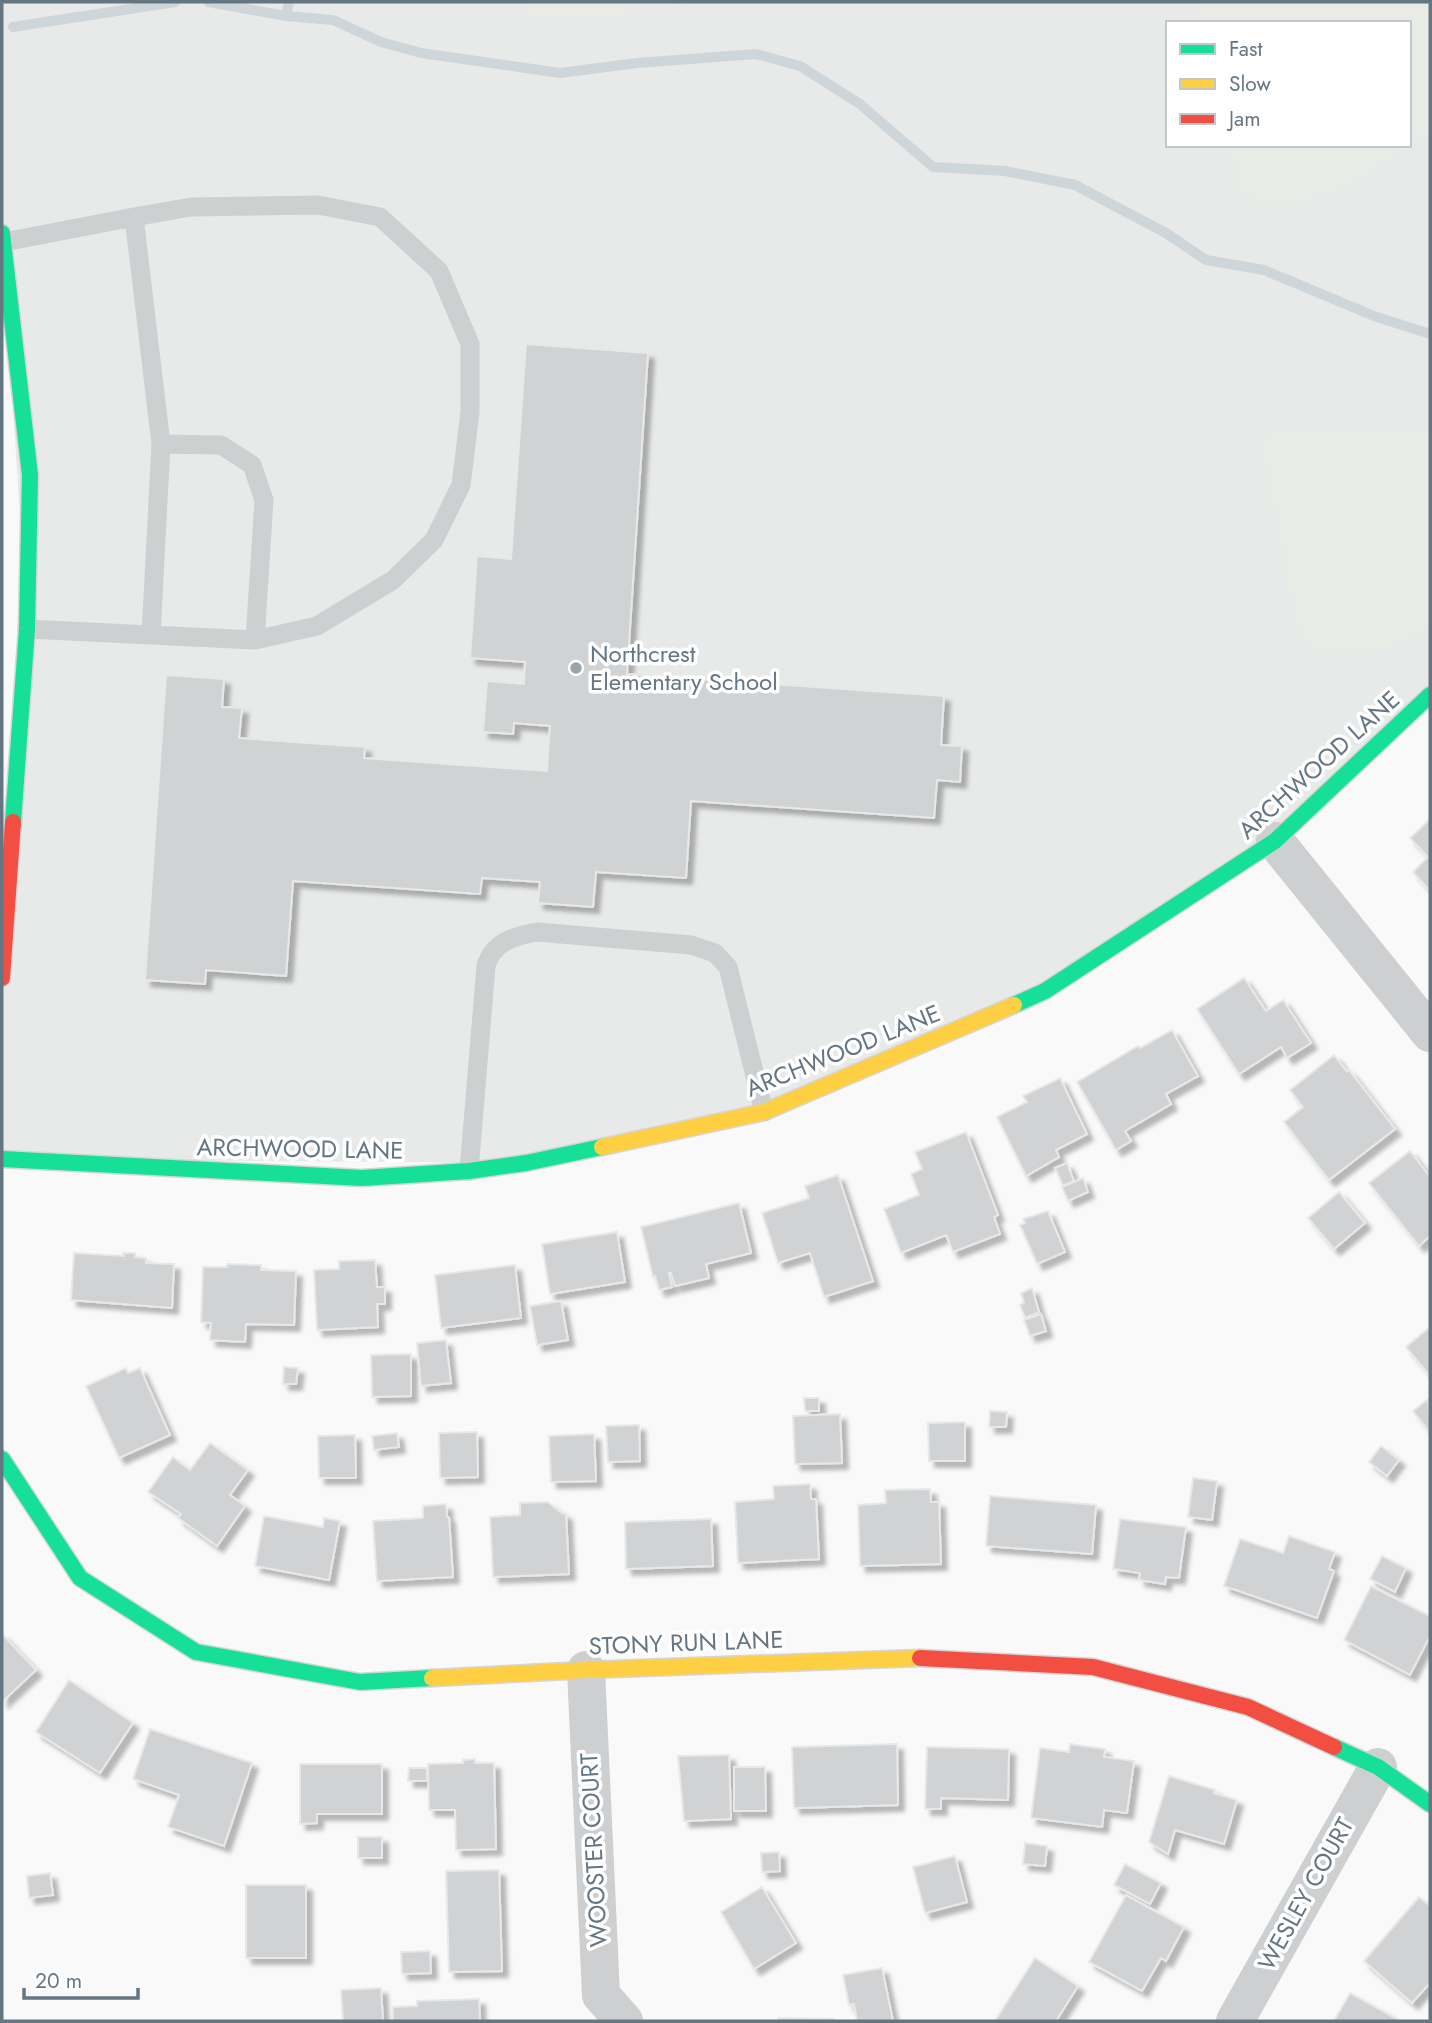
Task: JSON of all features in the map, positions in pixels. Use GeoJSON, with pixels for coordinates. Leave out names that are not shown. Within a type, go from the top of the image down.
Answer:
{"type":"FeatureCollection","features":[{"type":"Feature","properties":{"kind":"street"},"geometry":{"type":"LineString","coordinates":[[2,978],[27,629],[30,475],[7,317],[3,238]]}},
{"type":"Feature","properties":{"kind":"street","name":"ARCHWOOD LANE"},"geometry":{"type":"LineString","coordinates":[[2,1159],[362,1178],[469,1171],[526,1163],[764,1112],[1045,991],[1275,841],[1430,695]]}},
{"type":"Feature","properties":{"kind":"street"},"geometry":{"type":"LineString","coordinates":[[1275,841],[1430,1033]]}},
{"type":"Feature","properties":{"kind":"street","name":"STONY RUN LANE"},"geometry":{"type":"LineString","coordinates":[[2,1459],[80,1577],[196,1653],[360,1682],[586,1670],[921,1658],[1093,1667],[1248,1707],[1378,1767],[1430,1804]]}},
{"type":"Feature","properties":{"kind":"street","name":"WOOSTER COURT"},"geometry":{"type":"LineString","coordinates":[[586,1670],[601,1995],[624,2021]]}},
{"type":"Feature","properties":{"kind":"street","name":"WESLEY COURT"},"geometry":{"type":"LineString","coordinates":[[1235,2021],[1378,1767]]}},
{"type":"Feature","properties":{"kind":"lane"},"geometry":{"type":"LineString","coordinates":[[3,238],[191,207],[318,205],[380,217],[439,271],[470,344],[470,412],[461,485],[434,540],[393,580],[317,626],[256,640],[27,629]]}},
{"type":"Feature","properties":{"kind":"lane"},"geometry":{"type":"LineString","coordinates":[[134,217],[161,444],[151,635]]}},
{"type":"Feature","properties":{"kind":"lane"},"geometry":{"type":"LineString","coordinates":[[161,444],[221,445],[252,465],[264,500],[256,640]]}},
{"type":"Feature","properties":{"kind":"lane"},"geometry":{"type":"LineString","coordinates":[[469,1171],[488,957],[497,946],[523,934],[537,932],[691,945],[715,953],[728,967],[764,1112]]}},
{"type":"Feature","properties":{"kind":"shaded area"},"geometry":{"type":"Polygon","coordinates":[[[2,2],[1430,2],[1430,695],[1275,841],[1045,991],[764,1112],[526,1163],[2,1159],[2,978],[27,629],[2,233],[2,2]]]}},
{"type":"Feature","properties":{"kind":"shaded area"},"geometry":{"type":"Polygon","coordinates":[[[526,2],[695,2],[618,17],[524,22],[526,2]]]}},
{"type":"Feature","properties":{"kind":"shaded area"},"geometry":{"type":"Polygon","coordinates":[[[1198,2],[1430,2],[1430,133],[1411,146],[1411,21],[1203,21],[1198,2]]]}},
{"type":"Feature","properties":{"kind":"shaded area"},"geometry":{"type":"Polygon","coordinates":[[[1230,147],[1409,147],[1358,180],[1316,198],[1276,204],[1240,193],[1230,147]]]}},
{"type":"Feature","properties":{"kind":"shaded area"},"geometry":{"type":"Polygon","coordinates":[[[1274,429],[1430,431],[1430,625],[1403,644],[1360,654],[1307,650],[1291,601],[1261,439],[1274,429]]]}},
{"type":"Feature","properties":{"kind":"building","name":"Northcrest Elementary School"},"geometry":{"type":"Polygon","coordinates":[[[526,344],[648,353],[627,674],[944,696],[941,745],[962,746],[960,782],[937,780],[934,818],[691,801],[686,878],[596,872],[593,907],[538,903],[540,882],[482,878],[480,894],[293,881],[286,976],[206,970],[205,984],[145,980],[166,675],[224,679],[222,707],[242,708],[239,738],[365,747],[364,758],[547,771],[550,726],[514,723],[513,734],[483,732],[487,681],[524,684],[525,662],[470,658],[477,556],[511,559],[526,344]]]}},
{"type":"Feature","properties":{"kind":"building"},"geometry":{"type":"Polygon","coordinates":[[[1430,819],[1430,891],[1413,872],[1428,857],[1410,838],[1430,819]]]}},
{"type":"Feature","properties":{"kind":"building"},"geometry":{"type":"Polygon","coordinates":[[[1244,978],[1266,1011],[1283,1000],[1311,1043],[1287,1058],[1281,1047],[1239,1074],[1197,1009],[1244,978]]]}},
{"type":"Feature","properties":{"kind":"building"},"geometry":{"type":"Polygon","coordinates":[[[1172,1030],[1198,1076],[1166,1094],[1171,1104],[1125,1131],[1131,1141],[1116,1150],[1077,1082],[1138,1046],[1140,1048],[1172,1030]]]}},
{"type":"Feature","properties":{"kind":"building"},"geometry":{"type":"Polygon","coordinates":[[[1334,1055],[1395,1129],[1329,1180],[1284,1122],[1303,1107],[1290,1090],[1334,1055]]]}},
{"type":"Feature","properties":{"kind":"building"},"geometry":{"type":"Polygon","coordinates":[[[1060,1078],[1087,1134],[1056,1150],[1059,1157],[1026,1176],[997,1117],[1027,1102],[1023,1096],[1060,1078]]]}},
{"type":"Feature","properties":{"kind":"building"},"geometry":{"type":"Polygon","coordinates":[[[966,1132],[998,1215],[994,1217],[1000,1234],[953,1252],[946,1235],[901,1253],[884,1209],[919,1195],[911,1174],[922,1169],[915,1152],[966,1132]]]}},
{"type":"Feature","properties":{"kind":"building"},"geometry":{"type":"Polygon","coordinates":[[[1410,1151],[1430,1177],[1430,1236],[1419,1246],[1369,1183],[1410,1151]]]}},
{"type":"Feature","properties":{"kind":"building"},"geometry":{"type":"Polygon","coordinates":[[[1067,1163],[1074,1181],[1063,1186],[1055,1168],[1067,1163]]]}},
{"type":"Feature","properties":{"kind":"building"},"geometry":{"type":"Polygon","coordinates":[[[838,1175],[873,1281],[824,1297],[810,1253],[778,1263],[762,1213],[809,1198],[805,1186],[838,1175]]]}},
{"type":"Feature","properties":{"kind":"building"},"geometry":{"type":"Polygon","coordinates":[[[1083,1178],[1088,1192],[1068,1201],[1062,1187],[1083,1178]]]}},
{"type":"Feature","properties":{"kind":"building"},"geometry":{"type":"Polygon","coordinates":[[[1339,1192],[1365,1223],[1334,1249],[1308,1218],[1339,1192]]]}},
{"type":"Feature","properties":{"kind":"building"},"geometry":{"type":"Polygon","coordinates":[[[739,1203],[751,1253],[706,1264],[709,1278],[675,1286],[669,1273],[672,1287],[659,1290],[655,1276],[653,1277],[641,1227],[739,1203]]]}},
{"type":"Feature","properties":{"kind":"building"},"geometry":{"type":"Polygon","coordinates":[[[1048,1211],[1065,1252],[1037,1264],[1020,1225],[1025,1223],[1023,1219],[1048,1211]]]}},
{"type":"Feature","properties":{"kind":"building"},"geometry":{"type":"Polygon","coordinates":[[[617,1232],[625,1282],[550,1294],[542,1244],[617,1232]]]}},
{"type":"Feature","properties":{"kind":"building"},"geometry":{"type":"Polygon","coordinates":[[[74,1253],[124,1256],[123,1253],[135,1253],[135,1257],[146,1258],[146,1263],[174,1264],[172,1308],[71,1300],[74,1253]]]}},
{"type":"Feature","properties":{"kind":"building"},"geometry":{"type":"Polygon","coordinates":[[[375,1260],[377,1287],[385,1287],[385,1304],[377,1304],[378,1327],[317,1330],[314,1270],[339,1269],[339,1261],[375,1260]]]}},
{"type":"Feature","properties":{"kind":"building"},"geometry":{"type":"Polygon","coordinates":[[[227,1264],[261,1265],[261,1270],[296,1271],[294,1325],[246,1324],[245,1342],[210,1340],[211,1323],[201,1322],[203,1267],[227,1267],[227,1264]]]}},
{"type":"Feature","properties":{"kind":"building"},"geometry":{"type":"Polygon","coordinates":[[[515,1265],[521,1318],[441,1328],[435,1275],[515,1265]]]}},
{"type":"Feature","properties":{"kind":"building"},"geometry":{"type":"Polygon","coordinates":[[[1032,1288],[1039,1312],[1025,1318],[1020,1305],[1024,1303],[1021,1293],[1032,1288]]]}},
{"type":"Feature","properties":{"kind":"building"},"geometry":{"type":"Polygon","coordinates":[[[561,1301],[568,1340],[537,1345],[530,1306],[561,1301]]]}},
{"type":"Feature","properties":{"kind":"building"},"geometry":{"type":"Polygon","coordinates":[[[1041,1314],[1046,1331],[1030,1336],[1024,1320],[1041,1314]]]}},
{"type":"Feature","properties":{"kind":"building"},"geometry":{"type":"Polygon","coordinates":[[[1430,1327],[1430,1376],[1406,1347],[1430,1327]]]}},
{"type":"Feature","properties":{"kind":"building"},"geometry":{"type":"Polygon","coordinates":[[[446,1340],[451,1383],[421,1386],[417,1343],[446,1340]]]}},
{"type":"Feature","properties":{"kind":"building"},"geometry":{"type":"Polygon","coordinates":[[[411,1354],[411,1396],[372,1397],[371,1355],[411,1354]]]}},
{"type":"Feature","properties":{"kind":"building"},"geometry":{"type":"Polygon","coordinates":[[[284,1367],[298,1368],[296,1384],[283,1384],[284,1367]]]}},
{"type":"Feature","properties":{"kind":"building"},"geometry":{"type":"Polygon","coordinates":[[[126,1368],[128,1373],[140,1368],[170,1435],[119,1458],[86,1386],[126,1368]]]}},
{"type":"Feature","properties":{"kind":"building"},"geometry":{"type":"Polygon","coordinates":[[[804,1398],[819,1398],[819,1411],[805,1411],[804,1398]]]}},
{"type":"Feature","properties":{"kind":"building"},"geometry":{"type":"Polygon","coordinates":[[[1428,1399],[1430,1428],[1428,1430],[1413,1411],[1428,1399]]]}},
{"type":"Feature","properties":{"kind":"building"},"geometry":{"type":"Polygon","coordinates":[[[990,1411],[1007,1412],[1006,1427],[989,1427],[990,1411]]]}},
{"type":"Feature","properties":{"kind":"building"},"geometry":{"type":"Polygon","coordinates":[[[840,1414],[842,1463],[795,1464],[793,1416],[840,1414]]]}},
{"type":"Feature","properties":{"kind":"building"},"geometry":{"type":"Polygon","coordinates":[[[965,1422],[965,1461],[929,1461],[928,1423],[965,1422]]]}},
{"type":"Feature","properties":{"kind":"building"},"geometry":{"type":"Polygon","coordinates":[[[639,1425],[640,1461],[608,1462],[606,1426],[639,1425]]]}},
{"type":"Feature","properties":{"kind":"building"},"geometry":{"type":"Polygon","coordinates":[[[477,1432],[478,1477],[440,1478],[439,1433],[477,1432]]]}},
{"type":"Feature","properties":{"kind":"building"},"geometry":{"type":"Polygon","coordinates":[[[397,1433],[399,1447],[374,1450],[372,1436],[397,1433]]]}},
{"type":"Feature","properties":{"kind":"building"},"geometry":{"type":"Polygon","coordinates":[[[594,1434],[596,1481],[551,1482],[549,1436],[594,1434]]]}},
{"type":"Feature","properties":{"kind":"building"},"geometry":{"type":"Polygon","coordinates":[[[355,1435],[356,1478],[319,1478],[318,1436],[355,1435]]]}},
{"type":"Feature","properties":{"kind":"building"},"geometry":{"type":"Polygon","coordinates":[[[210,1443],[248,1470],[230,1495],[245,1506],[217,1546],[178,1518],[181,1514],[148,1492],[173,1457],[190,1470],[210,1443]]]}},
{"type":"Feature","properties":{"kind":"building"},"geometry":{"type":"Polygon","coordinates":[[[1381,1446],[1399,1460],[1387,1476],[1369,1462],[1381,1446]]]}},
{"type":"Feature","properties":{"kind":"building"},"geometry":{"type":"Polygon","coordinates":[[[1193,1478],[1217,1481],[1212,1520],[1188,1517],[1193,1478]]]}},
{"type":"Feature","properties":{"kind":"building"},"geometry":{"type":"Polygon","coordinates":[[[810,1484],[811,1499],[816,1499],[819,1559],[738,1563],[735,1502],[774,1499],[773,1486],[810,1484]]]}},
{"type":"Feature","properties":{"kind":"building"},"geometry":{"type":"Polygon","coordinates":[[[930,1489],[931,1502],[939,1502],[941,1564],[860,1566],[858,1505],[886,1503],[885,1490],[930,1489]]]}},
{"type":"Feature","properties":{"kind":"building"},"geometry":{"type":"Polygon","coordinates":[[[990,1496],[1096,1505],[1092,1554],[986,1546],[990,1496]]]}},
{"type":"Feature","properties":{"kind":"building"},"geometry":{"type":"Polygon","coordinates":[[[548,1502],[566,1514],[569,1574],[493,1577],[490,1517],[520,1515],[520,1503],[548,1502]]]}},
{"type":"Feature","properties":{"kind":"building"},"geometry":{"type":"Polygon","coordinates":[[[446,1504],[453,1577],[377,1581],[373,1521],[423,1518],[423,1506],[446,1504]]]}},
{"type":"Feature","properties":{"kind":"building"},"geometry":{"type":"Polygon","coordinates":[[[264,1516],[323,1527],[324,1518],[340,1521],[329,1580],[255,1566],[264,1516]]]}},
{"type":"Feature","properties":{"kind":"building"},"geometry":{"type":"Polygon","coordinates":[[[711,1519],[713,1566],[626,1569],[625,1522],[711,1519]]]}},
{"type":"Feature","properties":{"kind":"building"},"geometry":{"type":"Polygon","coordinates":[[[1120,1519],[1186,1527],[1179,1578],[1166,1577],[1165,1584],[1139,1580],[1140,1573],[1113,1569],[1120,1519]]]}},
{"type":"Feature","properties":{"kind":"building"},"geometry":{"type":"Polygon","coordinates":[[[1289,1536],[1335,1552],[1329,1569],[1334,1571],[1317,1618],[1224,1586],[1240,1539],[1283,1553],[1289,1536]]]}},
{"type":"Feature","properties":{"kind":"building"},"geometry":{"type":"Polygon","coordinates":[[[1382,1556],[1406,1568],[1395,1592],[1370,1579],[1382,1556]]]}},
{"type":"Feature","properties":{"kind":"building"},"geometry":{"type":"Polygon","coordinates":[[[1371,1586],[1430,1616],[1430,1636],[1410,1675],[1344,1640],[1371,1586]]]}},
{"type":"Feature","properties":{"kind":"building"},"geometry":{"type":"Polygon","coordinates":[[[2,1634],[36,1670],[2,1702],[2,1634]]]}},
{"type":"Feature","properties":{"kind":"building"},"geometry":{"type":"Polygon","coordinates":[[[69,1680],[133,1723],[100,1773],[36,1732],[69,1680]]]}},
{"type":"Feature","properties":{"kind":"building"},"geometry":{"type":"Polygon","coordinates":[[[150,1729],[252,1763],[224,1846],[168,1827],[179,1795],[133,1779],[150,1729]]]}},
{"type":"Feature","properties":{"kind":"building"},"geometry":{"type":"Polygon","coordinates":[[[897,1744],[898,1805],[794,1808],[792,1747],[897,1744]]]}},
{"type":"Feature","properties":{"kind":"building"},"geometry":{"type":"Polygon","coordinates":[[[1070,1744],[1105,1749],[1104,1757],[1134,1761],[1127,1813],[1104,1810],[1102,1827],[1031,1818],[1040,1748],[1069,1752],[1070,1744]]]}},
{"type":"Feature","properties":{"kind":"building"},"geometry":{"type":"Polygon","coordinates":[[[927,1747],[1009,1749],[1008,1800],[941,1798],[941,1809],[925,1809],[927,1747]]]}},
{"type":"Feature","properties":{"kind":"building"},"geometry":{"type":"Polygon","coordinates":[[[729,1755],[731,1819],[684,1821],[678,1756],[729,1755]]]}},
{"type":"Feature","properties":{"kind":"building"},"geometry":{"type":"Polygon","coordinates":[[[475,1759],[475,1763],[494,1763],[496,1849],[456,1850],[455,1810],[429,1810],[428,1764],[463,1763],[463,1760],[475,1759]]]}},
{"type":"Feature","properties":{"kind":"building"},"geometry":{"type":"Polygon","coordinates":[[[300,1764],[382,1764],[382,1814],[317,1814],[317,1823],[300,1824],[300,1764]]]}},
{"type":"Feature","properties":{"kind":"building"},"geometry":{"type":"Polygon","coordinates":[[[734,1767],[765,1767],[766,1811],[734,1811],[734,1767]]]}},
{"type":"Feature","properties":{"kind":"building"},"geometry":{"type":"Polygon","coordinates":[[[409,1768],[427,1768],[427,1781],[408,1781],[409,1768]]]}},
{"type":"Feature","properties":{"kind":"building"},"geometry":{"type":"Polygon","coordinates":[[[1169,1776],[1215,1790],[1214,1793],[1237,1800],[1224,1844],[1175,1830],[1168,1854],[1149,1842],[1169,1776]]]}},
{"type":"Feature","properties":{"kind":"building"},"geometry":{"type":"Polygon","coordinates":[[[358,1837],[382,1837],[382,1858],[358,1858],[358,1837]]]}},
{"type":"Feature","properties":{"kind":"building"},"geometry":{"type":"Polygon","coordinates":[[[1025,1843],[1047,1846],[1045,1866],[1023,1864],[1025,1843]]]}},
{"type":"Feature","properties":{"kind":"building"},"geometry":{"type":"Polygon","coordinates":[[[779,1852],[780,1871],[762,1872],[761,1853],[779,1852]]]}},
{"type":"Feature","properties":{"kind":"building"},"geometry":{"type":"Polygon","coordinates":[[[955,1856],[967,1902],[925,1913],[913,1867],[955,1856]]]}},
{"type":"Feature","properties":{"kind":"building"},"geometry":{"type":"Polygon","coordinates":[[[1125,1864],[1161,1883],[1150,1904],[1114,1885],[1125,1864]]]}},
{"type":"Feature","properties":{"kind":"building"},"geometry":{"type":"Polygon","coordinates":[[[499,1870],[502,1971],[449,1972],[446,1871],[499,1870]]]}},
{"type":"Feature","properties":{"kind":"building"},"geometry":{"type":"Polygon","coordinates":[[[50,1873],[53,1895],[29,1898],[27,1876],[50,1873]]]}},
{"type":"Feature","properties":{"kind":"building"},"geometry":{"type":"Polygon","coordinates":[[[246,1885],[306,1885],[306,1958],[246,1958],[246,1885]]]}},
{"type":"Feature","properties":{"kind":"building"},"geometry":{"type":"Polygon","coordinates":[[[762,1887],[796,1943],[754,1969],[721,1912],[762,1887]]]}},
{"type":"Feature","properties":{"kind":"building"},"geometry":{"type":"Polygon","coordinates":[[[1126,1895],[1184,1927],[1166,1961],[1161,1958],[1142,1991],[1089,1962],[1126,1895]]]}},
{"type":"Feature","properties":{"kind":"building"},"geometry":{"type":"Polygon","coordinates":[[[1419,1897],[1430,1906],[1430,1987],[1428,1985],[1412,2003],[1364,1961],[1419,1897]]]}},
{"type":"Feature","properties":{"kind":"building"},"geometry":{"type":"Polygon","coordinates":[[[430,1951],[431,1973],[402,1974],[401,1952],[430,1951]]]}},
{"type":"Feature","properties":{"kind":"building"},"geometry":{"type":"Polygon","coordinates":[[[1035,1958],[1078,1986],[1056,2021],[995,2021],[1035,1958]]]}},
{"type":"Feature","properties":{"kind":"building"},"geometry":{"type":"Polygon","coordinates":[[[882,1968],[893,2021],[857,2021],[854,2004],[849,2005],[843,1975],[882,1968]]]}},
{"type":"Feature","properties":{"kind":"building"},"geometry":{"type":"Polygon","coordinates":[[[381,1988],[383,2021],[343,2021],[341,1990],[381,1988]]]}},
{"type":"Feature","properties":{"kind":"building"},"geometry":{"type":"Polygon","coordinates":[[[1350,1993],[1399,2020],[1334,2021],[1350,1993]]]}},
{"type":"Feature","properties":{"kind":"building"},"geometry":{"type":"Polygon","coordinates":[[[479,1999],[480,2021],[393,2021],[393,2007],[417,2006],[417,2001],[479,1999]]]}},
{"type":"Feature","properties":{"kind":"building"},"geometry":{"type":"Polygon","coordinates":[[[778,2018],[833,2019],[833,2021],[778,2021],[778,2018]]]}},
{"type":"Feature","properties":{"kind":"waterway"},"geometry":{"type":"LineString","coordinates":[[13,27],[175,2]]}},
{"type":"Feature","properties":{"kind":"waterway"},"geometry":{"type":"LineString","coordinates":[[208,2],[286,16],[333,20],[381,42],[421,53],[560,73],[637,63],[756,54],[800,66],[860,104],[933,167],[1005,171],[1075,185],[1166,233],[1206,260],[1264,270],[1374,316],[1430,334]]}},
{"type":"Feature","properties":{"kind":"waterway"},"geometry":{"type":"LineString","coordinates":[[286,16],[289,2]]}},
{"type":"Feature","properties":{"kind":"traffic: fast"},"geometry":{"type":"LineString","coordinates":[[2,233],[30,475],[27,629],[13,822]]}},
{"type":"Feature","properties":{"kind":"traffic: fast"},"geometry":{"type":"LineString","coordinates":[[1014,1005],[1045,991],[1275,841],[1430,695]]}},
{"type":"Feature","properties":{"kind":"traffic: fast"},"geometry":{"type":"LineString","coordinates":[[2,1159],[362,1178],[469,1171],[526,1163],[602,1147]]}},
{"type":"Feature","properties":{"kind":"traffic: fast"},"geometry":{"type":"LineString","coordinates":[[2,1459],[80,1578],[196,1652],[360,1682],[432,1678]]}},
{"type":"Feature","properties":{"kind":"traffic: fast"},"geometry":{"type":"LineString","coordinates":[[1334,1747],[1378,1767],[1430,1804]]}},
{"type":"Feature","properties":{"kind":"traffic: slow"},"geometry":{"type":"LineString","coordinates":[[602,1147],[764,1112],[1014,1005]]}},
{"type":"Feature","properties":{"kind":"traffic: slow"},"geometry":{"type":"LineString","coordinates":[[432,1678],[920,1658]]}},
{"type":"Feature","properties":{"kind":"traffic: jam"},"geometry":{"type":"LineString","coordinates":[[2,978],[13,822]]}},
{"type":"Feature","properties":{"kind":"traffic: jam"},"geometry":{"type":"LineString","coordinates":[[920,1658],[1093,1667],[1248,1707],[1334,1747]]}},
{"type":"Feature","properties":{"kind":"place","name":"Northcrest Elementary School"},"geometry":{"type":"Point","coordinates":[576,668]}}]}
